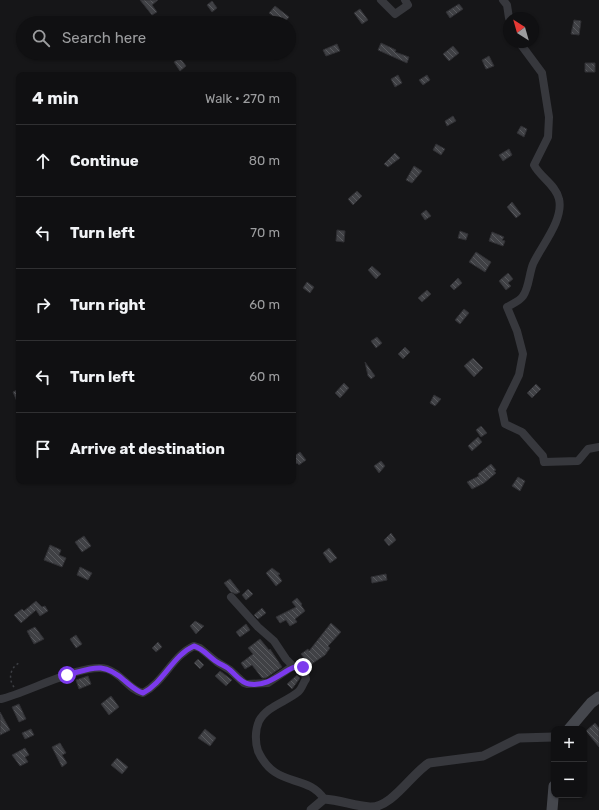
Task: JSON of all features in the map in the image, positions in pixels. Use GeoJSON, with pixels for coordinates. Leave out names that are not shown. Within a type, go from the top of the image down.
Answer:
{"type":"FeatureCollection","features":[{"type":"Feature","properties":{"kind":"main road"},"geometry":{"type":"LineString","coordinates":[[572,726],[591,703],[599,697]]}},
{"type":"Feature","properties":{"kind":"main road"},"geometry":{"type":"LineString","coordinates":[[552,810],[553,798]]}},
{"type":"Feature","properties":{"kind":"street"},"geometry":{"type":"LineString","coordinates":[[380,0],[395,14],[408,5],[405,0]]}},
{"type":"Feature","properties":{"kind":"street"},"geometry":{"type":"LineString","coordinates":[[503,0],[507,5],[508,12]]}},
{"type":"Feature","properties":{"kind":"street"},"geometry":{"type":"LineString","coordinates":[[523,48],[542,73],[549,117],[548,137],[534,165],[539,174],[554,189],[559,200],[557,215],[550,235],[533,264],[522,297],[508,307],[518,330],[523,354],[520,375],[502,410],[505,424],[522,432],[543,456],[544,462],[578,461],[588,450],[599,447]]}},
{"type":"Feature","properties":{"kind":"street"},"geometry":{"type":"LineString","coordinates":[[231,597],[258,627],[274,641],[286,659],[293,666],[303,667],[306,679],[297,692],[276,704],[261,718],[256,734],[256,745],[264,763],[274,772],[288,780],[299,781],[310,786],[320,793],[324,799],[372,807],[395,796],[422,768],[429,763],[484,756],[519,738],[551,737]]}},
{"type":"Feature","properties":{"kind":"street"},"geometry":{"type":"LineString","coordinates":[[1,699],[67,675],[98,667],[110,669],[131,686],[143,693],[156,684],[183,653],[194,646],[200,648],[247,684],[268,683],[293,666]]}},
{"type":"Feature","properties":{"kind":"street"},"geometry":{"type":"LineString","coordinates":[[310,810],[324,799]]}},
{"type":"Feature","properties":{"kind":"path"},"geometry":{"type":"LineString","coordinates":[[19,664],[13,668],[10,678],[12,684],[20,693]]}},
{"type":"Feature","properties":{"kind":"building"},"geometry":{"type":"Polygon","coordinates":[[[140,0],[158,0],[152,5],[157,12],[152,15],[140,0]]]}},
{"type":"Feature","properties":{"kind":"building"},"geometry":{"type":"Polygon","coordinates":[[[212,1],[217,8],[212,12],[207,5],[212,1]]]}},
{"type":"Feature","properties":{"kind":"building"},"geometry":{"type":"Polygon","coordinates":[[[459,4],[463,9],[450,18],[446,12],[459,4]]]}},
{"type":"Feature","properties":{"kind":"building"},"geometry":{"type":"Polygon","coordinates":[[[275,6],[288,16],[274,16],[269,13],[275,6]]]}},
{"type":"Feature","properties":{"kind":"building"},"geometry":{"type":"Polygon","coordinates":[[[360,9],[368,20],[362,24],[354,13],[360,9]]]}},
{"type":"Feature","properties":{"kind":"building"},"geometry":{"type":"Polygon","coordinates":[[[574,20],[581,21],[579,35],[571,34],[574,20]]]}},
{"type":"Feature","properties":{"kind":"building"},"geometry":{"type":"Polygon","coordinates":[[[381,43],[396,50],[395,52],[409,57],[407,63],[378,50],[381,43]]]}},
{"type":"Feature","properties":{"kind":"building"},"geometry":{"type":"Polygon","coordinates":[[[337,44],[340,51],[326,56],[323,50],[337,44]]]}},
{"type":"Feature","properties":{"kind":"building"},"geometry":{"type":"Polygon","coordinates":[[[453,46],[459,53],[449,61],[443,54],[453,46]]]}},
{"type":"Feature","properties":{"kind":"building"},"geometry":{"type":"Polygon","coordinates":[[[489,56],[494,66],[486,69],[482,60],[489,56]]]}},
{"type":"Feature","properties":{"kind":"building"},"geometry":{"type":"Polygon","coordinates":[[[182,60],[186,66],[180,71],[174,62],[182,60]]]}},
{"type":"Feature","properties":{"kind":"building"},"geometry":{"type":"Polygon","coordinates":[[[585,63],[595,63],[595,72],[585,72],[585,63]]]}},
{"type":"Feature","properties":{"kind":"building"},"geometry":{"type":"Polygon","coordinates":[[[398,75],[402,83],[395,87],[391,79],[398,75]]]}},
{"type":"Feature","properties":{"kind":"building"},"geometry":{"type":"Polygon","coordinates":[[[427,75],[430,80],[423,85],[419,80],[427,75]]]}},
{"type":"Feature","properties":{"kind":"building"},"geometry":{"type":"Polygon","coordinates":[[[453,116],[456,121],[447,126],[445,121],[453,116]]]}},
{"type":"Feature","properties":{"kind":"building"},"geometry":{"type":"Polygon","coordinates":[[[521,126],[527,129],[524,137],[517,133],[521,126]]]}},
{"type":"Feature","properties":{"kind":"building"},"geometry":{"type":"Polygon","coordinates":[[[436,144],[445,149],[441,155],[433,150],[436,144]]]}},
{"type":"Feature","properties":{"kind":"building"},"geometry":{"type":"Polygon","coordinates":[[[509,149],[512,155],[503,161],[499,155],[509,149]]]}},
{"type":"Feature","properties":{"kind":"building"},"geometry":{"type":"Polygon","coordinates":[[[395,153],[400,158],[388,167],[384,164],[395,153]]]}},
{"type":"Feature","properties":{"kind":"building"},"geometry":{"type":"Polygon","coordinates":[[[414,166],[422,171],[412,183],[406,180],[414,166]]]}},
{"type":"Feature","properties":{"kind":"building"},"geometry":{"type":"Polygon","coordinates":[[[357,191],[362,196],[353,205],[348,199],[357,191]]]}},
{"type":"Feature","properties":{"kind":"building"},"geometry":{"type":"Polygon","coordinates":[[[512,202],[521,214],[516,218],[507,207],[512,202]]]}},
{"type":"Feature","properties":{"kind":"building"},"geometry":{"type":"Polygon","coordinates":[[[426,210],[431,216],[425,220],[421,214],[426,210]]]}},
{"type":"Feature","properties":{"kind":"building"},"geometry":{"type":"Polygon","coordinates":[[[337,230],[345,231],[344,242],[336,241],[337,230]]]}},
{"type":"Feature","properties":{"kind":"building"},"geometry":{"type":"Polygon","coordinates":[[[460,231],[468,234],[466,240],[458,238],[460,231]]]}},
{"type":"Feature","properties":{"kind":"building"},"geometry":{"type":"Polygon","coordinates":[[[492,232],[504,237],[502,240],[505,241],[503,246],[489,241],[492,232]]]}},
{"type":"Feature","properties":{"kind":"building"},"geometry":{"type":"Polygon","coordinates":[[[476,252],[491,262],[485,272],[469,262],[476,252]]]}},
{"type":"Feature","properties":{"kind":"building"},"geometry":{"type":"Polygon","coordinates":[[[372,266],[381,274],[376,279],[368,270],[372,266]]]}},
{"type":"Feature","properties":{"kind":"building"},"geometry":{"type":"Polygon","coordinates":[[[508,273],[513,279],[508,283],[511,286],[506,290],[499,281],[508,273]]]}},
{"type":"Feature","properties":{"kind":"building"},"geometry":{"type":"Polygon","coordinates":[[[458,278],[462,283],[454,290],[450,286],[458,278]]]}},
{"type":"Feature","properties":{"kind":"building"},"geometry":{"type":"Polygon","coordinates":[[[307,282],[314,287],[310,293],[303,288],[307,282]]]}},
{"type":"Feature","properties":{"kind":"building"},"geometry":{"type":"Polygon","coordinates":[[[427,290],[431,294],[422,302],[418,298],[427,290]]]}},
{"type":"Feature","properties":{"kind":"building"},"geometry":{"type":"Polygon","coordinates":[[[464,309],[469,313],[460,324],[455,320],[464,309]]]}},
{"type":"Feature","properties":{"kind":"building"},"geometry":{"type":"Polygon","coordinates":[[[377,337],[382,343],[376,348],[371,341],[377,337]]]}},
{"type":"Feature","properties":{"kind":"building"},"geometry":{"type":"Polygon","coordinates":[[[405,347],[410,352],[403,359],[398,354],[405,347]]]}},
{"type":"Feature","properties":{"kind":"building"},"geometry":{"type":"Polygon","coordinates":[[[473,358],[483,368],[474,377],[464,366],[473,358]]]}},
{"type":"Feature","properties":{"kind":"building"},"geometry":{"type":"Polygon","coordinates":[[[365,362],[375,376],[371,379],[368,376],[365,362]]]}},
{"type":"Feature","properties":{"kind":"building"},"geometry":{"type":"Polygon","coordinates":[[[344,383],[349,388],[340,398],[335,393],[344,383]]]}},
{"type":"Feature","properties":{"kind":"building"},"geometry":{"type":"Polygon","coordinates":[[[536,384],[541,389],[532,398],[527,393],[536,384]]]}},
{"type":"Feature","properties":{"kind":"building"},"geometry":{"type":"Polygon","coordinates":[[[16,390],[16,399],[13,392],[16,390]]]}},
{"type":"Feature","properties":{"kind":"building"},"geometry":{"type":"Polygon","coordinates":[[[434,395],[441,399],[435,406],[430,403],[434,395]]]}},
{"type":"Feature","properties":{"kind":"building"},"geometry":{"type":"Polygon","coordinates":[[[481,426],[487,433],[481,437],[476,430],[481,426]]]}},
{"type":"Feature","properties":{"kind":"building"},"geometry":{"type":"Polygon","coordinates":[[[478,437],[482,442],[472,451],[468,446],[478,437]]]}},
{"type":"Feature","properties":{"kind":"building"},"geometry":{"type":"Polygon","coordinates":[[[300,452],[306,460],[299,465],[296,464],[296,455],[300,452]]]}},
{"type":"Feature","properties":{"kind":"building"},"geometry":{"type":"Polygon","coordinates":[[[381,461],[385,466],[379,473],[374,466],[381,461]]]}},
{"type":"Feature","properties":{"kind":"building"},"geometry":{"type":"Polygon","coordinates":[[[491,464],[496,470],[494,471],[496,473],[484,483],[472,489],[467,482],[479,476],[478,474],[491,464]]]}},
{"type":"Feature","properties":{"kind":"building"},"geometry":{"type":"Polygon","coordinates":[[[518,477],[525,481],[520,491],[512,486],[518,477]]]}},
{"type":"Feature","properties":{"kind":"building"},"geometry":{"type":"Polygon","coordinates":[[[391,533],[396,540],[389,546],[384,540],[391,533]]]}},
{"type":"Feature","properties":{"kind":"building"},"geometry":{"type":"Polygon","coordinates":[[[84,536],[91,546],[82,552],[75,542],[84,536]]]}},
{"type":"Feature","properties":{"kind":"building"},"geometry":{"type":"Polygon","coordinates":[[[50,545],[61,550],[59,555],[66,558],[62,567],[44,560],[50,545]]]}},
{"type":"Feature","properties":{"kind":"building"},"geometry":{"type":"Polygon","coordinates":[[[329,548],[337,558],[330,563],[323,553],[329,548]]]}},
{"type":"Feature","properties":{"kind":"building"},"geometry":{"type":"Polygon","coordinates":[[[80,567],[92,573],[88,580],[77,575],[80,567]]]}},
{"type":"Feature","properties":{"kind":"building"},"geometry":{"type":"Polygon","coordinates":[[[272,568],[280,574],[278,575],[282,581],[276,586],[266,573],[272,568]]]}},
{"type":"Feature","properties":{"kind":"building"},"geometry":{"type":"Polygon","coordinates":[[[386,574],[387,580],[372,583],[371,577],[386,574]]]}},
{"type":"Feature","properties":{"kind":"building"},"geometry":{"type":"Polygon","coordinates":[[[230,579],[240,592],[236,594],[231,592],[224,583],[230,579]]]}},
{"type":"Feature","properties":{"kind":"building"},"geometry":{"type":"Polygon","coordinates":[[[248,589],[253,594],[246,600],[242,595],[248,589]]]}},
{"type":"Feature","properties":{"kind":"building"},"geometry":{"type":"Polygon","coordinates":[[[297,598],[305,611],[295,619],[297,622],[290,626],[286,620],[280,623],[276,617],[296,607],[292,602],[297,598]]]}},
{"type":"Feature","properties":{"kind":"building"},"geometry":{"type":"Polygon","coordinates":[[[36,601],[42,607],[45,606],[48,611],[40,616],[36,610],[21,623],[14,615],[22,609],[24,611],[36,601]]]}},
{"type":"Feature","properties":{"kind":"building"},"geometry":{"type":"Polygon","coordinates":[[[262,608],[266,613],[258,619],[254,615],[262,608]]]}},
{"type":"Feature","properties":{"kind":"building"},"geometry":{"type":"Polygon","coordinates":[[[195,621],[204,626],[196,634],[190,626],[195,621]]]}},
{"type":"Feature","properties":{"kind":"building"},"geometry":{"type":"Polygon","coordinates":[[[331,623],[341,632],[328,646],[330,648],[325,655],[310,665],[301,654],[308,649],[309,651],[331,623]]]}},
{"type":"Feature","properties":{"kind":"building"},"geometry":{"type":"Polygon","coordinates":[[[246,624],[250,630],[240,637],[236,632],[246,624]]]}},
{"type":"Feature","properties":{"kind":"building"},"geometry":{"type":"Polygon","coordinates":[[[35,627],[44,639],[34,644],[27,631],[35,627]]]}},
{"type":"Feature","properties":{"kind":"building"},"geometry":{"type":"Polygon","coordinates":[[[76,635],[82,644],[76,648],[70,639],[76,635]]]}},
{"type":"Feature","properties":{"kind":"building"},"geometry":{"type":"Polygon","coordinates":[[[260,639],[269,650],[270,649],[282,667],[266,678],[262,678],[252,665],[245,669],[241,663],[253,654],[248,648],[260,639]]]}},
{"type":"Feature","properties":{"kind":"building"},"geometry":{"type":"Polygon","coordinates":[[[158,642],[162,647],[156,652],[152,648],[158,642]]]}},
{"type":"Feature","properties":{"kind":"building"},"geometry":{"type":"Polygon","coordinates":[[[198,659],[204,665],[200,669],[194,663],[198,659]]]}},
{"type":"Feature","properties":{"kind":"building"},"geometry":{"type":"Polygon","coordinates":[[[220,671],[232,680],[226,686],[215,676],[220,671]]]}},
{"type":"Feature","properties":{"kind":"building"},"geometry":{"type":"Polygon","coordinates":[[[297,675],[300,678],[292,689],[287,684],[297,675]]]}},
{"type":"Feature","properties":{"kind":"building"},"geometry":{"type":"Polygon","coordinates":[[[88,676],[91,684],[79,689],[76,680],[88,676]]]}},
{"type":"Feature","properties":{"kind":"building"},"geometry":{"type":"Polygon","coordinates":[[[111,696],[119,707],[109,715],[101,704],[111,696]]]}},
{"type":"Feature","properties":{"kind":"building"},"geometry":{"type":"Polygon","coordinates":[[[19,704],[26,719],[19,722],[12,707],[19,704]]]}},
{"type":"Feature","properties":{"kind":"building"},"geometry":{"type":"Polygon","coordinates":[[[0,712],[10,730],[0,735],[0,712]]]}},
{"type":"Feature","properties":{"kind":"building"},"geometry":{"type":"Polygon","coordinates":[[[595,723],[599,728],[599,747],[587,732],[587,730],[595,723]]]}},
{"type":"Feature","properties":{"kind":"building"},"geometry":{"type":"Polygon","coordinates":[[[31,729],[34,735],[25,739],[22,733],[31,729]]]}},
{"type":"Feature","properties":{"kind":"building"},"geometry":{"type":"Polygon","coordinates":[[[205,729],[216,738],[210,746],[198,738],[205,729]]]}},
{"type":"Feature","properties":{"kind":"building"},"geometry":{"type":"Polygon","coordinates":[[[60,743],[66,753],[62,755],[67,763],[62,767],[52,747],[60,743]]]}},
{"type":"Feature","properties":{"kind":"building"},"geometry":{"type":"Polygon","coordinates":[[[25,748],[29,755],[25,757],[28,762],[20,766],[12,755],[25,748]]]}},
{"type":"Feature","properties":{"kind":"building"},"geometry":{"type":"Polygon","coordinates":[[[117,758],[128,767],[122,774],[111,765],[117,758]]]}},
{"type":"Feature","properties":{"kind":"route"},"geometry":{"type":"LineString","coordinates":[[67,675],[98,667],[110,669],[131,686],[143,693],[156,684],[171,669],[183,653],[194,646],[200,648],[208,656],[225,666],[244,683],[252,685],[268,683],[293,666],[303,667]]}}]}
